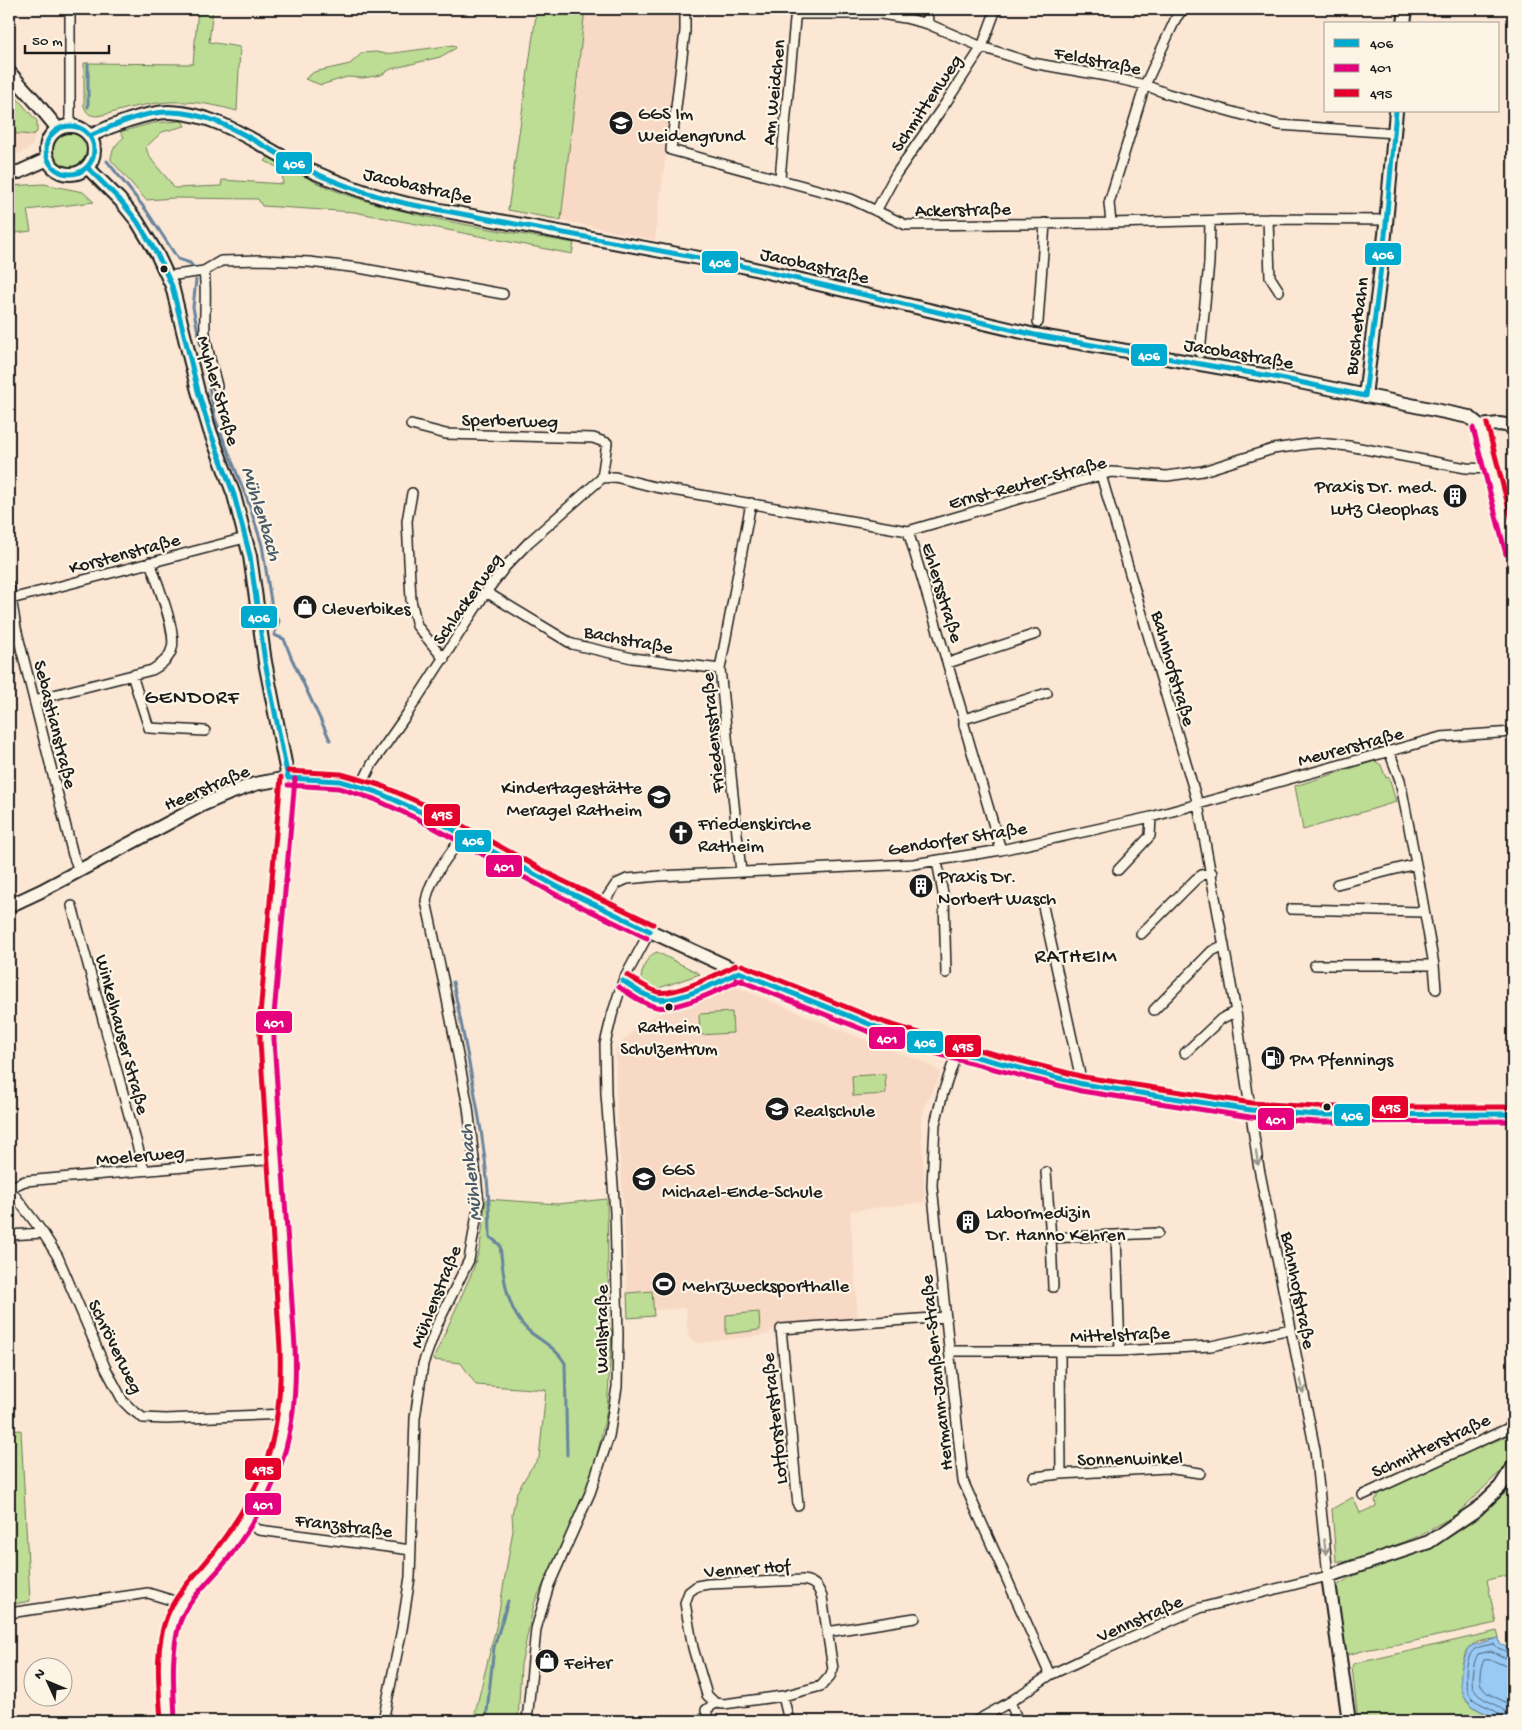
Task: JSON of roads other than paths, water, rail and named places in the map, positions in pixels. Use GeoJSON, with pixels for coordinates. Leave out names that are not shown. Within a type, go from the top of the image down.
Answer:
{"type":"FeatureCollection","features":[{"type":"Feature","properties":{"kind":"main road"},"geometry":{"type":"LineString","coordinates":[[1404,22],[1406,9]]}},
{"type":"Feature","properties":{"kind":"main road"},"geometry":{"type":"LineString","coordinates":[[9,72],[35,101],[64,127],[81,128],[90,136],[94,144],[94,153],[87,167],[79,172],[64,173],[56,169],[48,159],[47,145],[49,138],[64,127]]}},
{"type":"Feature","properties":{"kind":"main road","name":"Jacobastraße"},"geometry":{"type":"LineString","coordinates":[[90,136],[120,123],[142,117],[168,112],[190,115],[219,123],[305,168],[373,196],[742,266],[1035,334],[1280,378],[1469,417],[1480,426]]}},
{"type":"Feature","properties":{"kind":"main road","name":"Buscherbahn"},"geometry":{"type":"LineString","coordinates":[[1365,396],[1386,220],[1396,112]]}},
{"type":"Feature","properties":{"kind":"main road"},"geometry":{"type":"LineString","coordinates":[[9,173],[19,172],[48,159]]}},
{"type":"Feature","properties":{"kind":"main road","name":"Myhler Straße"},"geometry":{"type":"LineString","coordinates":[[87,167],[120,200],[137,222],[157,254],[172,286],[210,431],[234,495],[250,556],[265,662],[288,778],[267,1015],[267,1040],[283,1255],[289,1373],[286,1414],[272,1468],[260,1497],[245,1522],[181,1604],[172,1621],[167,1669],[168,1721]]}},
{"type":"Feature","properties":{"kind":"main road"},"geometry":{"type":"LineString","coordinates":[[1513,426],[1499,424],[1480,426],[1513,552]]}},
{"type":"Feature","properties":{"kind":"main road","name":"Heerstraße"},"geometry":{"type":"LineString","coordinates":[[9,906],[202,805],[230,793],[255,784],[288,778],[340,781],[361,786],[422,812],[600,908],[739,972],[884,1030],[957,1052],[1082,1084],[1251,1110],[1321,1115],[1513,1114]]}},
{"type":"Feature","properties":{"kind":"main road"},"geometry":{"type":"LineString","coordinates":[[1350,1721],[1328,1576],[1429,1542],[1476,1510],[1500,1487],[1513,1467]]}},
{"type":"Feature","properties":{"kind":"street"},"geometry":{"type":"LineString","coordinates":[[64,127],[70,9]]}},
{"type":"Feature","properties":{"kind":"street","name":"Ackerstraße"},"geometry":{"type":"LineString","coordinates":[[685,9],[685,31],[671,150],[852,199],[906,225],[1268,219],[1386,220]]}},
{"type":"Feature","properties":{"kind":"street"},"geometry":{"type":"LineString","coordinates":[[927,9],[928,24]]}},
{"type":"Feature","properties":{"kind":"street","name":"Schmittenweg"},"geometry":{"type":"LineString","coordinates":[[876,211],[896,174],[982,47],[996,9]]}},
{"type":"Feature","properties":{"kind":"street"},"geometry":{"type":"LineString","coordinates":[[1110,223],[1109,203],[1145,85],[1176,18],[1183,9]]}},
{"type":"Feature","properties":{"kind":"street","name":"Feldstraße"},"geometry":{"type":"LineString","coordinates":[[796,11],[882,14],[928,24],[982,47],[1032,63],[1145,85],[1168,94],[1279,125],[1395,132]]}},
{"type":"Feature","properties":{"kind":"street","name":"Am Weidchen"},"geometry":{"type":"LineString","coordinates":[[780,178],[796,11]]}},
{"type":"Feature","properties":{"kind":"street"},"geometry":{"type":"LineString","coordinates":[[1268,219],[1270,277],[1279,291]]}},
{"type":"Feature","properties":{"kind":"street"},"geometry":{"type":"LineString","coordinates":[[1200,353],[1209,263],[1210,221]]}},
{"type":"Feature","properties":{"kind":"street"},"geometry":{"type":"LineString","coordinates":[[1038,322],[1045,223]]}},
{"type":"Feature","properties":{"kind":"street"},"geometry":{"type":"LineString","coordinates":[[168,276],[204,271],[221,261],[309,262],[359,268],[503,294]]}},
{"type":"Feature","properties":{"kind":"street","name":"Myhler Straße"},"geometry":{"type":"LineString","coordinates":[[204,271],[206,288],[204,304],[205,335],[217,386]]}},
{"type":"Feature","properties":{"kind":"street","name":"Sperberweg"},"geometry":{"type":"LineString","coordinates":[[411,425],[446,434],[593,438],[607,443],[602,478]]}},
{"type":"Feature","properties":{"kind":"street","name":"Ernst-Reuter-Straße"},"geometry":{"type":"LineString","coordinates":[[602,478],[615,477],[655,487],[908,531],[1111,472],[1167,476],[1204,471],[1273,450],[1318,443],[1354,447],[1466,468],[1491,469]]}},
{"type":"Feature","properties":{"kind":"street","name":"Bahnhofstraße"},"geometry":{"type":"LineString","coordinates":[[1101,475],[1198,804],[1236,1011],[1258,1163],[1315,1450],[1328,1576]]}},
{"type":"Feature","properties":{"kind":"street","name":"Schlackerweg"},"geometry":{"type":"LineString","coordinates":[[361,786],[382,748],[444,659],[486,592],[505,567],[529,542],[602,478]]}},
{"type":"Feature","properties":{"kind":"street"},"geometry":{"type":"LineString","coordinates":[[412,494],[407,521],[411,600],[417,626],[444,659]]}},
{"type":"Feature","properties":{"kind":"street","name":"Friedensstraße"},"geometry":{"type":"LineString","coordinates":[[741,872],[720,670],[751,503]]}},
{"type":"Feature","properties":{"kind":"street","name":"Ehlersstraße"},"geometry":{"type":"LineString","coordinates":[[908,531],[964,718],[972,757],[1001,850]]}},
{"type":"Feature","properties":{"kind":"street","name":"Korstenstraße"},"geometry":{"type":"LineString","coordinates":[[11,599],[245,538]]}},
{"type":"Feature","properties":{"kind":"street"},"geometry":{"type":"LineString","coordinates":[[34,700],[152,670],[162,664],[172,648],[173,634],[150,562]]}},
{"type":"Feature","properties":{"kind":"street","name":"Sebastianstraße"},"geometry":{"type":"LineString","coordinates":[[9,585],[16,628],[73,855],[79,870]]}},
{"type":"Feature","properties":{"kind":"street","name":"Bachstraße"},"geometry":{"type":"LineString","coordinates":[[486,592],[572,644],[632,658],[720,670]]}},
{"type":"Feature","properties":{"kind":"street","name":"Ehlersstraße"},"geometry":{"type":"LineString","coordinates":[[948,663],[1036,634]]}},
{"type":"Feature","properties":{"kind":"street"},"geometry":{"type":"LineString","coordinates":[[132,675],[149,728],[205,731]]}},
{"type":"Feature","properties":{"kind":"street"},"geometry":{"type":"LineString","coordinates":[[964,718],[1047,693]]}},
{"type":"Feature","properties":{"kind":"street","name":"Meurerstraße"},"geometry":{"type":"LineString","coordinates":[[1198,804],[1441,737],[1513,732]]}},
{"type":"Feature","properties":{"kind":"street"},"geometry":{"type":"LineString","coordinates":[[1389,752],[1400,780],[1434,965],[1436,990]]}},
{"type":"Feature","properties":{"kind":"street","name":"Gendorfer Straße"},"geometry":{"type":"LineString","coordinates":[[600,908],[616,884],[627,879],[914,864],[937,861],[1001,850],[1151,817],[1198,804]]}},
{"type":"Feature","properties":{"kind":"street"},"geometry":{"type":"LineString","coordinates":[[1118,870],[1150,836],[1151,817]]}},
{"type":"Feature","properties":{"kind":"street","name":"Mühlenstraße"},"geometry":{"type":"LineString","coordinates":[[383,1721],[402,1629],[410,1578],[415,1418],[424,1364],[437,1325],[469,1260],[479,1204],[468,1107],[426,902],[428,891],[439,871],[464,836]]}},
{"type":"Feature","properties":{"kind":"street"},"geometry":{"type":"LineString","coordinates":[[937,861],[944,900],[946,973]]}},
{"type":"Feature","properties":{"kind":"street"},"geometry":{"type":"LineString","coordinates":[[1338,884],[1416,864]]}},
{"type":"Feature","properties":{"kind":"street"},"geometry":{"type":"LineString","coordinates":[[1142,934],[1196,879],[1202,875],[1212,873]]}},
{"type":"Feature","properties":{"kind":"street"},"geometry":{"type":"LineString","coordinates":[[1042,902],[1082,1084]]}},
{"type":"Feature","properties":{"kind":"street","name":"Winkelhauser Straße"},"geometry":{"type":"LineString","coordinates":[[72,906],[144,1170]]}},
{"type":"Feature","properties":{"kind":"street"},"geometry":{"type":"LineString","coordinates":[[1292,909],[1424,912]]}},
{"type":"Feature","properties":{"kind":"street","name":"Wallstraße"},"geometry":{"type":"LineString","coordinates":[[527,1721],[536,1629],[549,1585],[590,1493],[609,1436],[617,1387],[618,1336],[615,1212],[606,1094],[605,1044],[623,981],[650,932]]}},
{"type":"Feature","properties":{"kind":"street"},"geometry":{"type":"LineString","coordinates":[[1154,1010],[1212,951],[1224,946]]}},
{"type":"Feature","properties":{"kind":"street"},"geometry":{"type":"LineString","coordinates":[[1315,965],[1434,965]]}},
{"type":"Feature","properties":{"kind":"street"},"geometry":{"type":"LineString","coordinates":[[1185,1053],[1221,1019],[1236,1011]]}},
{"type":"Feature","properties":{"kind":"street","name":"Hermann-Janßen-Straße"},"geometry":{"type":"LineString","coordinates":[[957,1052],[935,1124],[932,1186],[963,1481],[1050,1675]]}},
{"type":"Feature","properties":{"kind":"street","name":"Moelerweg"},"geometry":{"type":"LineString","coordinates":[[9,1188],[25,1181],[275,1159]]}},
{"type":"Feature","properties":{"kind":"street"},"geometry":{"type":"LineString","coordinates":[[1046,1172],[1052,1238],[1052,1286]]}},
{"type":"Feature","properties":{"kind":"street","name":"Schröverweg"},"geometry":{"type":"LineString","coordinates":[[9,1188],[43,1233],[58,1257],[105,1367],[123,1401],[130,1409],[143,1418],[166,1419],[286,1414]]}},
{"type":"Feature","properties":{"kind":"street"},"geometry":{"type":"LineString","coordinates":[[9,1235],[43,1233]]}},
{"type":"Feature","properties":{"kind":"street"},"geometry":{"type":"LineString","coordinates":[[1052,1238],[1158,1233]]}},
{"type":"Feature","properties":{"kind":"street"},"geometry":{"type":"LineString","coordinates":[[1116,1236],[1120,1351]]}},
{"type":"Feature","properties":{"kind":"street","name":"Lotforsterstraße"},"geometry":{"type":"LineString","coordinates":[[798,1505],[781,1329],[946,1317]]}},
{"type":"Feature","properties":{"kind":"street","name":"Mittelstraße"},"geometry":{"type":"LineString","coordinates":[[949,1351],[1120,1351],[1212,1346],[1291,1329]]}},
{"type":"Feature","properties":{"kind":"street","name":"Sonnenwinkel"},"geometry":{"type":"LineString","coordinates":[[1060,1351],[1061,1474]]}},
{"type":"Feature","properties":{"kind":"street","name":"Schmitterstraße"},"geometry":{"type":"LineString","coordinates":[[1363,1495],[1513,1426]]}},
{"type":"Feature","properties":{"kind":"street","name":"Sonnenwinkel"},"geometry":{"type":"LineString","coordinates":[[1034,1478],[1061,1474],[1167,1468],[1200,1473]]}},
{"type":"Feature","properties":{"kind":"street","name":"Franzstraße"},"geometry":{"type":"LineString","coordinates":[[245,1522],[259,1530],[411,1550]]}},
{"type":"Feature","properties":{"kind":"street","name":"Vennstraße"},"geometry":{"type":"LineString","coordinates":[[976,1721],[1010,1702],[1050,1675],[1200,1608],[1328,1576]]}},
{"type":"Feature","properties":{"kind":"street","name":"Venner Hof"},"geometry":{"type":"LineString","coordinates":[[811,1581],[817,1586],[822,1597],[827,1632],[833,1669],[830,1676],[821,1686],[783,1696],[724,1704],[715,1703],[707,1695],[693,1648],[685,1603],[689,1592],[697,1586],[811,1581]]}},
{"type":"Feature","properties":{"kind":"street"},"geometry":{"type":"LineString","coordinates":[[9,1613],[148,1594],[181,1604]]}},
{"type":"Feature","properties":{"kind":"street"},"geometry":{"type":"LineString","coordinates":[[827,1632],[915,1618]]}},
{"type":"Feature","properties":{"kind":"street"},"geometry":{"type":"LineString","coordinates":[[783,1696],[789,1721]]}},
{"type":"Feature","properties":{"kind":"street"},"geometry":{"type":"LineString","coordinates":[[1010,1702],[1018,1721]]}},
{"type":"Feature","properties":{"kind":"street"},"geometry":{"type":"LineString","coordinates":[[709,1721],[706,1710],[715,1703]]}},
{"type":"Feature","properties":{"kind":"water"},"geometry":{"type":"Polygon","coordinates":[[[1499,1638],[1500,1644],[1513,1650],[1513,1721],[1497,1718],[1477,1709],[1468,1701],[1462,1688],[1462,1665],[1471,1646],[1499,1638]]]}},
{"type":"Feature","properties":{"kind":"waterway","name":"Mühlenbach"},"geometry":{"type":"LineString","coordinates":[[88,64],[88,107]]}},
{"type":"Feature","properties":{"kind":"waterway","name":"Mühlenbach"},"geometry":{"type":"LineString","coordinates":[[107,161],[146,210],[178,259],[190,263],[195,269]]}},
{"type":"Feature","properties":{"kind":"waterway","name":"Mühlenbach"},"geometry":{"type":"LineString","coordinates":[[196,280],[193,307],[215,418],[249,504],[262,545],[273,614],[279,621],[274,635],[284,639],[330,740]]}},
{"type":"Feature","properties":{"kind":"waterway","name":"Mühlenbach"},"geometry":{"type":"LineString","coordinates":[[453,982],[483,1141],[490,1237],[500,1245],[507,1292],[516,1314],[522,1324],[554,1350],[565,1363],[567,1455]]}},
{"type":"Feature","properties":{"kind":"waterway","name":"Mühlenbach"},"geometry":{"type":"LineString","coordinates":[[486,1721],[494,1647],[508,1601]]}},
{"type":"Feature","properties":{"kind":"place","name":"GGS Im Weidengrund"},"geometry":{"type":"Point","coordinates":[621,123]}},
{"type":"Feature","properties":{"kind":"place","name":"Praxis Dr. med. Lutz Cleophas"},"geometry":{"type":"Point","coordinates":[1455,496]}},
{"type":"Feature","properties":{"kind":"place","name":"Cleverbikes"},"geometry":{"type":"Point","coordinates":[305,607]}},
{"type":"Feature","properties":{"kind":"place","name":"Kindertagestätte Meragel Ratheim"},"geometry":{"type":"Point","coordinates":[659,797]}},
{"type":"Feature","properties":{"kind":"place","name":"Friedenskirche Ratheim"},"geometry":{"type":"Point","coordinates":[681,833]}},
{"type":"Feature","properties":{"kind":"place","name":"Praxis Dr. Norbert Wasch"},"geometry":{"type":"Point","coordinates":[921,886]}},
{"type":"Feature","properties":{"kind":"place","name":"Ratheim Schulzentrum"},"geometry":{"type":"Point","coordinates":[669,1007]}},
{"type":"Feature","properties":{"kind":"place","name":"PM Pfennings"},"geometry":{"type":"Point","coordinates":[1273,1058]}},
{"type":"Feature","properties":{"kind":"place","name":"Realschule"},"geometry":{"type":"Point","coordinates":[777,1109]}},
{"type":"Feature","properties":{"kind":"place","name":"GGS Michael-Ende-Schule"},"geometry":{"type":"Point","coordinates":[644,1179]}},
{"type":"Feature","properties":{"kind":"place","name":"Labormedizin Dr. Hanno Kehren"},"geometry":{"type":"Point","coordinates":[968,1222]}},
{"type":"Feature","properties":{"kind":"place","name":"Mehrzwecksporthalle"},"geometry":{"type":"Point","coordinates":[664,1284]}},
{"type":"Feature","properties":{"kind":"place","name":"Feiter"},"geometry":{"type":"Point","coordinates":[547,1661]}},
{"type":"Feature","properties":{"kind":"district","name":"GENDORF"},"geometry":{"type":"Point","coordinates":[192,696]}},
{"type":"Feature","properties":{"kind":"district","name":"RATHEIM"},"geometry":{"type":"Point","coordinates":[1076,955]}}]}
